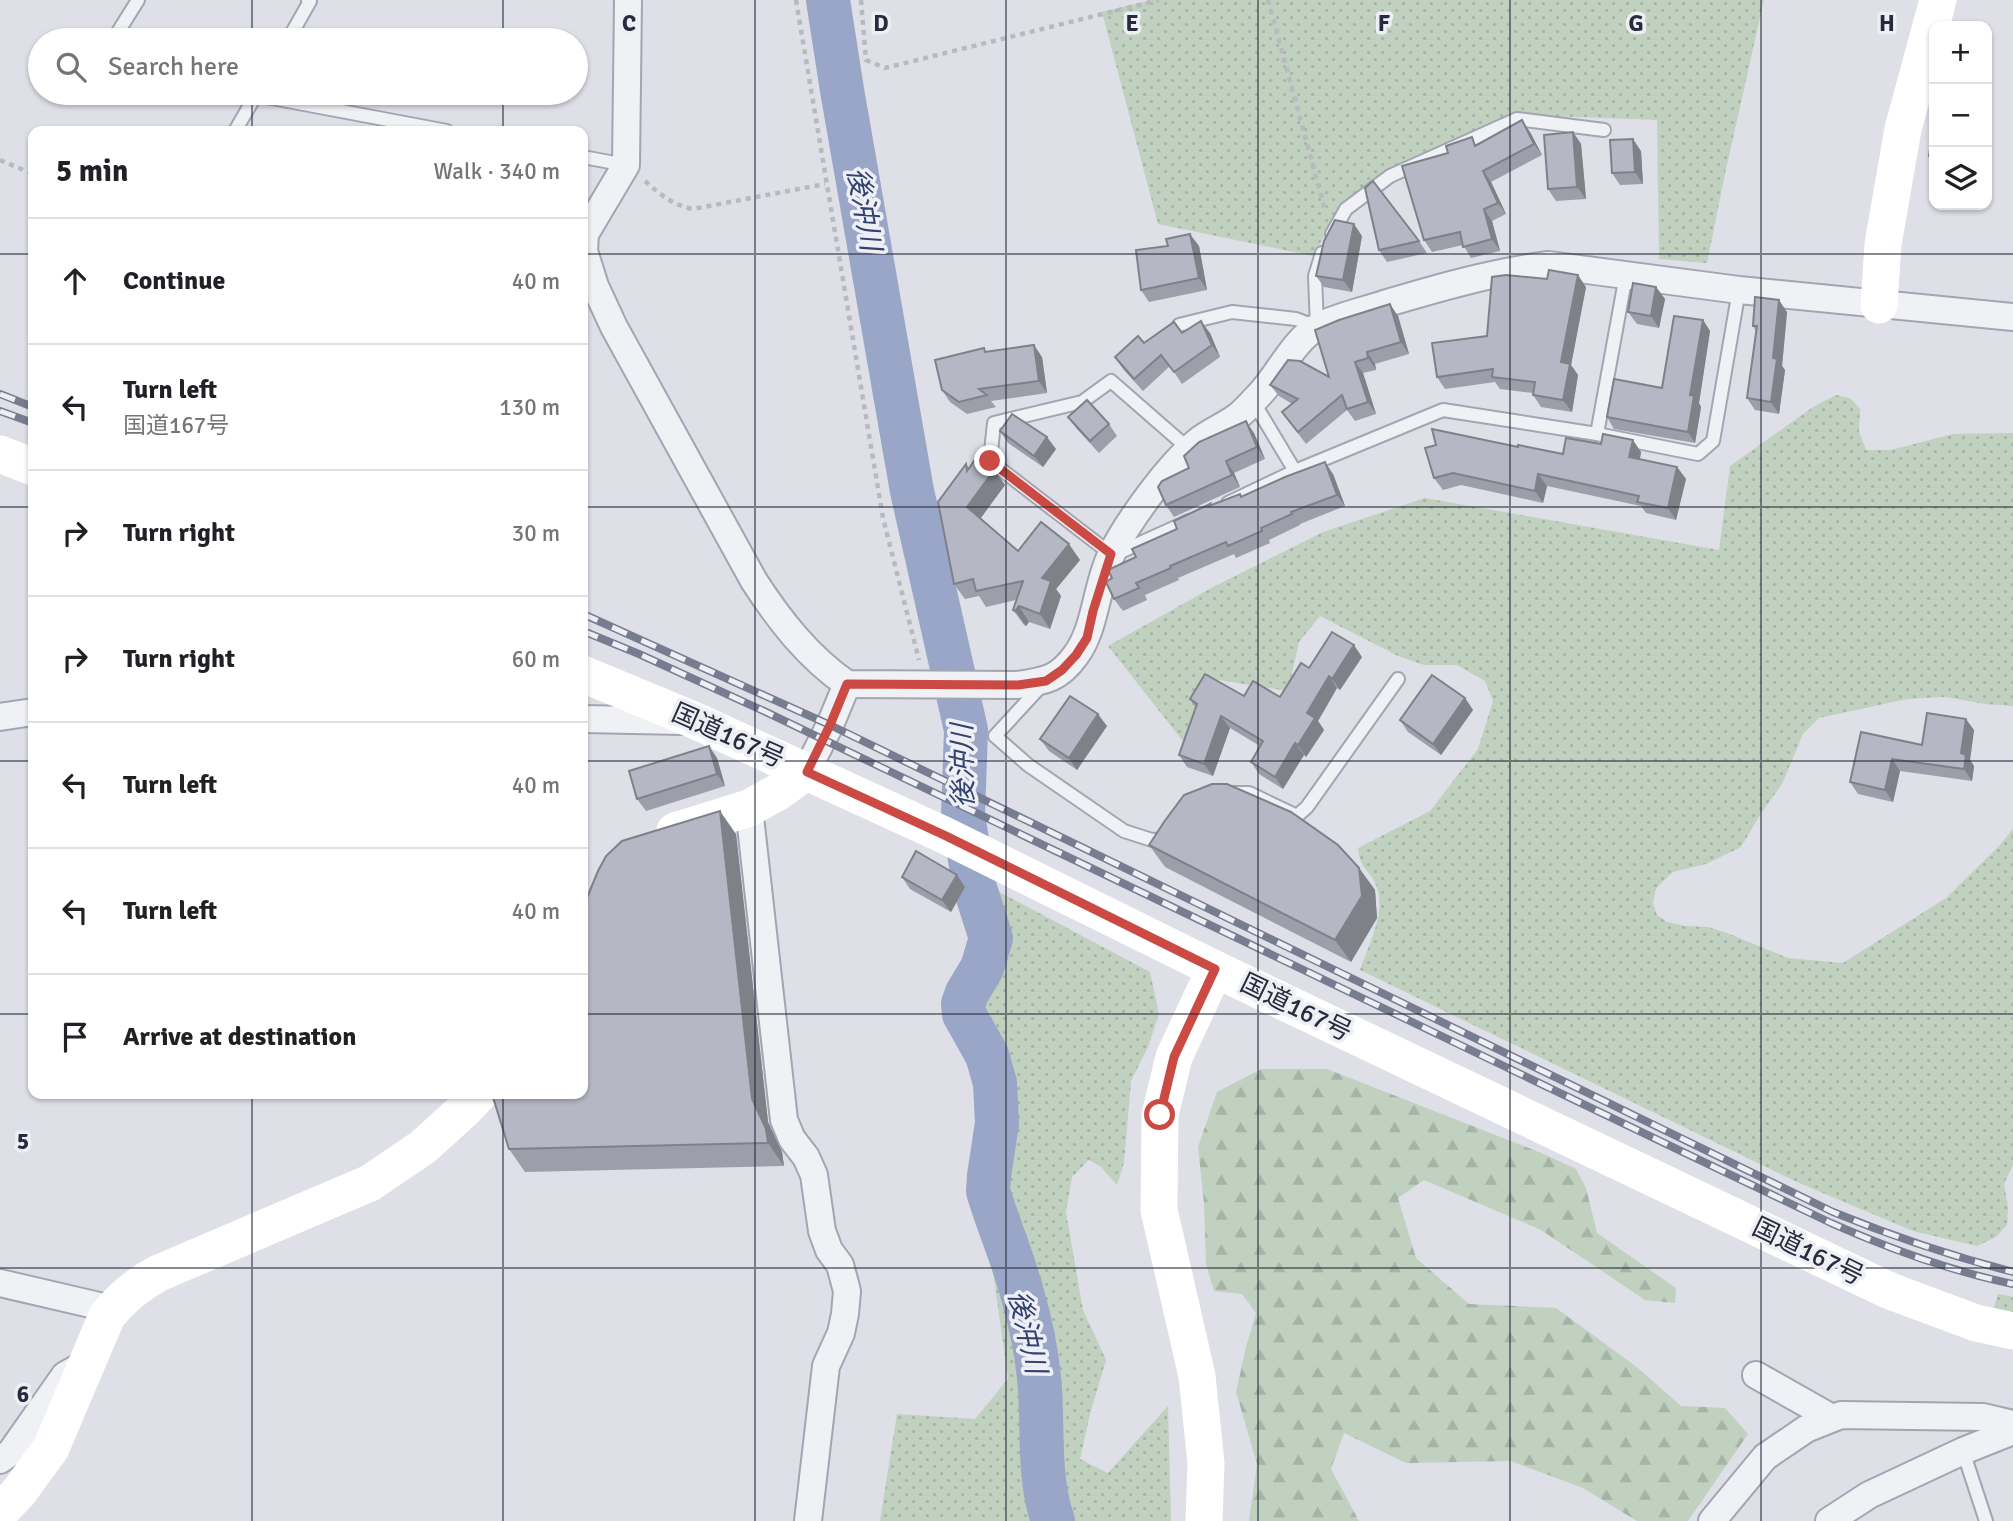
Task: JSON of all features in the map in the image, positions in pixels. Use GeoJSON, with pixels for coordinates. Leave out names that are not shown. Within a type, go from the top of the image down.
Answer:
{"type":"FeatureCollection","features":[{"type":"Feature","properties":{"kind":"street"},"geometry":{"type":"LineString","coordinates":[[588,227],[626,165],[628,0]]}},
{"type":"Feature","properties":{"kind":"street"},"geometry":{"type":"LineString","coordinates":[[1879,305],[1883,244],[1903,129],[1938,0]]}},
{"type":"Feature","properties":{"kind":"street"},"geometry":{"type":"LineString","coordinates":[[588,264],[614,327],[754,581],[776,615],[809,652],[829,672],[847,684],[1018,685],[1046,681],[1062,670],[1087,638],[1111,556],[1143,505],[1171,469],[1198,441],[1237,417],[1263,391],[1293,349],[1317,327],[1343,317],[1522,268],[1549,265],[1739,290],[2013,317]]}},
{"type":"Feature","properties":{"kind":"street"},"geometry":{"type":"LineString","coordinates":[[0,454],[28,465]]}},
{"type":"Feature","properties":{"kind":"street","name":"国道167号"},"geometry":{"type":"LineString","coordinates":[[588,676],[696,721],[944,835],[1215,969],[1890,1291],[1976,1323],[2013,1331]]}},
{"type":"Feature","properties":{"kind":"street"},"geometry":{"type":"LineString","coordinates":[[645,841],[749,808],[807,772],[847,684]]}},
{"type":"Feature","properties":{"kind":"street"},"geometry":{"type":"LineString","coordinates":[[0,717],[28,713]]}},
{"type":"Feature","properties":{"kind":"street"},"geometry":{"type":"LineString","coordinates":[[588,719],[696,721]]}},
{"type":"Feature","properties":{"kind":"street"},"geometry":{"type":"LineString","coordinates":[[749,808],[784,1120],[792,1139],[806,1157],[814,1174],[822,1231],[829,1250],[840,1265],[847,1291],[841,1333],[825,1366],[808,1521]]}},
{"type":"Feature","properties":{"kind":"street"},"geometry":{"type":"LineString","coordinates":[[1204,1521],[1206,1463],[1197,1376],[1159,1210],[1160,1115],[1174,1057],[1215,969]]}},
{"type":"Feature","properties":{"kind":"street"},"geometry":{"type":"LineString","coordinates":[[0,1512],[19,1492],[51,1448],[107,1316],[130,1291],[159,1273],[370,1182],[423,1147],[474,1099]]}},
{"type":"Feature","properties":{"kind":"street"},"geometry":{"type":"LineString","coordinates":[[0,1283],[112,1309]]}},
{"type":"Feature","properties":{"kind":"street"},"geometry":{"type":"LineString","coordinates":[[0,1460],[11,1452],[65,1376],[88,1362]]}},
{"type":"Feature","properties":{"kind":"street"},"geometry":{"type":"LineString","coordinates":[[1756,1375],[1832,1418]]}},
{"type":"Feature","properties":{"kind":"street"},"geometry":{"type":"LineString","coordinates":[[1712,1521],[1765,1457],[1806,1429],[1841,1415],[1983,1417],[2013,1424]]}},
{"type":"Feature","properties":{"kind":"street"},"geometry":{"type":"LineString","coordinates":[[1829,1521],[1869,1495],[1962,1451],[2013,1431]]}},
{"type":"Feature","properties":{"kind":"lane"},"geometry":{"type":"LineString","coordinates":[[120,28],[138,0]]}},
{"type":"Feature","properties":{"kind":"lane"},"geometry":{"type":"LineString","coordinates":[[295,28],[310,1],[308,0]]}},
{"type":"Feature","properties":{"kind":"lane"},"geometry":{"type":"LineString","coordinates":[[238,126],[250,105]]}},
{"type":"Feature","properties":{"kind":"lane"},"geometry":{"type":"LineString","coordinates":[[313,105],[421,126]]}},
{"type":"Feature","properties":{"kind":"lane"},"geometry":{"type":"LineString","coordinates":[[1179,325],[1232,313],[1296,319],[1317,327],[1315,276],[1324,249],[1346,209],[1390,176],[1517,119],[1604,130]]}},
{"type":"Feature","properties":{"kind":"lane"},"geometry":{"type":"LineString","coordinates":[[588,158],[626,165]]}},
{"type":"Feature","properties":{"kind":"lane"},"geometry":{"type":"LineString","coordinates":[[1597,434],[1626,275]]}},
{"type":"Feature","properties":{"kind":"lane"},"geometry":{"type":"LineString","coordinates":[[1221,506],[1295,471],[1443,410],[1597,434],[1698,454],[1713,440],[1739,290]]}},
{"type":"Feature","properties":{"kind":"lane"},"geometry":{"type":"LineString","coordinates":[[1190,450],[1111,381],[1082,402],[994,423],[990,461],[1111,556],[1196,517]]}},
{"type":"Feature","properties":{"kind":"lane"},"geometry":{"type":"LineString","coordinates":[[1253,401],[1295,471]]}},
{"type":"Feature","properties":{"kind":"lane"},"geometry":{"type":"LineString","coordinates":[[1220,794],[1249,793],[1297,816],[1307,807],[1398,679]]}},
{"type":"Feature","properties":{"kind":"lane"},"geometry":{"type":"LineString","coordinates":[[1046,681],[995,736],[1028,765],[1124,831],[1152,840],[1166,840],[1176,830]]}},
{"type":"Feature","properties":{"kind":"lane"},"geometry":{"type":"LineString","coordinates":[[1962,1451],[1986,1521]]}},
{"type":"Feature","properties":{"kind":"path"},"geometry":{"type":"LineString","coordinates":[[796,0],[883,518],[918,654],[923,685]]}},
{"type":"Feature","properties":{"kind":"path"},"geometry":{"type":"LineString","coordinates":[[861,0],[866,60],[885,68],[1158,0]]}},
{"type":"Feature","properties":{"kind":"path"},"geometry":{"type":"LineString","coordinates":[[1268,0],[1332,235]]}},
{"type":"Feature","properties":{"kind":"path"},"geometry":{"type":"LineString","coordinates":[[0,160],[28,172]]}},
{"type":"Feature","properties":{"kind":"path"},"geometry":{"type":"LineString","coordinates":[[626,165],[666,200],[693,209],[825,184]]}},
{"type":"Feature","properties":{"kind":"green space"},"geometry":{"type":"Polygon","coordinates":[[[1152,0],[1764,0],[1707,263],[1659,259],[1657,120],[1548,116],[1440,148],[1341,206],[1313,256],[1158,224],[1102,12],[1152,0]]]}},
{"type":"Feature","properties":{"kind":"green space"},"geometry":{"type":"Polygon","coordinates":[[[1836,395],[1850,398],[1860,409],[1859,431],[1866,450],[1891,450],[1953,434],[2013,433],[2013,706],[1946,697],[1907,699],[1819,718],[1803,734],[1782,784],[1741,847],[1706,864],[1673,872],[1656,888],[1653,903],[1657,915],[1667,922],[1708,927],[1788,958],[1843,963],[1946,898],[2013,829],[2013,1165],[2004,1184],[2008,1207],[2007,1225],[1996,1237],[1977,1246],[1913,1231],[1799,1183],[1360,970],[1378,919],[1379,898],[1375,882],[1361,862],[1358,848],[1430,811],[1478,749],[1493,701],[1485,681],[1457,665],[1424,665],[1398,656],[1320,616],[1299,642],[1288,691],[1219,680],[1190,750],[1108,646],[1213,587],[1323,532],[1425,498],[1719,550],[1730,466],[1813,407],[1836,395]]]}},
{"type":"Feature","properties":{"kind":"green space"},"geometry":{"type":"Polygon","coordinates":[[[990,887],[1150,972],[1159,1014],[1148,1047],[1131,1081],[1124,1163],[1117,1185],[1100,1166],[1089,1160],[1072,1177],[1066,1212],[1083,1310],[1106,1360],[1080,1459],[1108,1473],[1168,1406],[1171,1521],[880,1521],[897,1414],[975,1419],[1008,1379],[993,1271],[977,1223],[978,1172],[988,1089],[978,1054],[978,1009],[1007,940],[985,900],[990,887]]]}},
{"type":"Feature","properties":{"kind":"green space"},"geometry":{"type":"Polygon","coordinates":[[[1261,1069],[1327,1069],[1576,1169],[1586,1188],[1597,1233],[1676,1288],[1675,1303],[1645,1300],[1541,1230],[1424,1180],[1398,1198],[1416,1258],[1469,1304],[1556,1308],[1638,1368],[1681,1406],[1725,1408],[1748,1434],[1688,1521],[1637,1521],[1583,1488],[1511,1461],[1406,1463],[1344,1433],[1331,1469],[1359,1521],[1249,1521],[1257,1464],[1236,1392],[1256,1313],[1242,1294],[1214,1291],[1206,1264],[1204,1203],[1198,1147],[1217,1092],[1261,1069]]]}},
{"type":"Feature","properties":{"kind":"green space"},"geometry":{"type":"Polygon","coordinates":[[[1998,1294],[2013,1297],[2013,1315],[1993,1311],[1998,1294]]]}},
{"type":"Feature","properties":{"kind":"building"},"geometry":{"type":"Polygon","coordinates":[[[1522,120],[1534,144],[1483,171],[1498,203],[1484,209],[1492,239],[1463,247],[1460,232],[1424,240],[1402,166],[1448,153],[1446,146],[1472,137],[1475,146],[1522,120]]]}},
{"type":"Feature","properties":{"kind":"building"},"geometry":{"type":"Polygon","coordinates":[[[1573,132],[1577,187],[1548,189],[1544,135],[1573,132]]]}},
{"type":"Feature","properties":{"kind":"building"},"geometry":{"type":"Polygon","coordinates":[[[1633,139],[1635,172],[1612,173],[1610,140],[1633,139]]]}},
{"type":"Feature","properties":{"kind":"building"},"geometry":{"type":"Polygon","coordinates":[[[1373,181],[1419,241],[1379,250],[1365,188],[1373,181]]]}},
{"type":"Feature","properties":{"kind":"building"},"geometry":{"type":"Polygon","coordinates":[[[1335,220],[1354,224],[1343,280],[1316,276],[1324,241],[1335,220]]]}},
{"type":"Feature","properties":{"kind":"building"},"geometry":{"type":"Polygon","coordinates":[[[1190,234],[1199,278],[1141,290],[1136,250],[1168,246],[1166,239],[1190,234]]]}},
{"type":"Feature","properties":{"kind":"building"},"geometry":{"type":"Polygon","coordinates":[[[1549,270],[1578,275],[1561,362],[1570,364],[1563,400],[1533,395],[1535,382],[1492,377],[1493,369],[1437,377],[1432,343],[1487,336],[1492,277],[1506,275],[1547,279],[1549,270]]]}},
{"type":"Feature","properties":{"kind":"building"},"geometry":{"type":"Polygon","coordinates":[[[1633,283],[1656,287],[1651,316],[1628,312],[1633,283]]]}},
{"type":"Feature","properties":{"kind":"building"},"geometry":{"type":"Polygon","coordinates":[[[1755,297],[1779,300],[1773,358],[1777,359],[1771,402],[1747,398],[1757,326],[1753,326],[1755,297]]]}},
{"type":"Feature","properties":{"kind":"building"},"geometry":{"type":"Polygon","coordinates":[[[1390,304],[1401,342],[1367,352],[1368,358],[1355,362],[1368,402],[1347,409],[1342,395],[1298,432],[1282,412],[1298,399],[1270,385],[1288,360],[1300,361],[1329,377],[1315,330],[1390,304]]]}},
{"type":"Feature","properties":{"kind":"building"},"geometry":{"type":"Polygon","coordinates":[[[1674,316],[1703,320],[1690,395],[1694,396],[1688,432],[1607,417],[1614,379],[1662,388],[1674,316]]]}},
{"type":"Feature","properties":{"kind":"building"},"geometry":{"type":"Polygon","coordinates":[[[1201,321],[1212,345],[1174,372],[1161,355],[1134,379],[1115,357],[1138,336],[1144,343],[1174,322],[1182,333],[1201,321]]]}},
{"type":"Feature","properties":{"kind":"building"},"geometry":{"type":"Polygon","coordinates":[[[1034,345],[1039,381],[979,389],[987,395],[959,402],[942,390],[935,360],[984,348],[985,352],[1034,345]]]}},
{"type":"Feature","properties":{"kind":"building"},"geometry":{"type":"Polygon","coordinates":[[[1087,400],[1109,424],[1090,441],[1068,417],[1087,400]]]}},
{"type":"Feature","properties":{"kind":"building"},"geometry":{"type":"Polygon","coordinates":[[[1012,414],[1047,437],[1034,456],[1000,431],[1012,414]]]}},
{"type":"Feature","properties":{"kind":"building"},"geometry":{"type":"Polygon","coordinates":[[[1246,421],[1257,447],[1226,461],[1232,475],[1166,505],[1158,487],[1162,481],[1189,468],[1184,456],[1199,442],[1246,421]]]}},
{"type":"Feature","properties":{"kind":"building"},"geometry":{"type":"Polygon","coordinates":[[[1432,429],[1563,454],[1566,438],[1601,444],[1603,434],[1633,440],[1629,457],[1677,467],[1668,508],[1637,502],[1639,496],[1538,474],[1535,491],[1453,473],[1434,478],[1425,448],[1436,445],[1432,429]]]}},
{"type":"Feature","properties":{"kind":"building"},"geometry":{"type":"Polygon","coordinates":[[[977,457],[994,470],[967,507],[1018,551],[1041,522],[1069,544],[1042,578],[1051,581],[1040,614],[1019,606],[1013,610],[1023,581],[976,591],[973,579],[954,584],[938,502],[966,464],[967,471],[977,457]]]}},
{"type":"Feature","properties":{"kind":"building"},"geometry":{"type":"Polygon","coordinates":[[[1325,462],[1337,495],[1291,512],[1292,514],[1261,528],[1262,531],[1228,546],[1226,542],[1170,566],[1171,568],[1136,583],[1139,588],[1114,599],[1106,582],[1112,578],[1110,569],[1136,557],[1132,549],[1177,529],[1174,521],[1210,504],[1209,506],[1240,494],[1241,497],[1325,462]]]}},
{"type":"Feature","properties":{"kind":"building"},"geometry":{"type":"Polygon","coordinates":[[[1332,632],[1354,645],[1332,679],[1329,676],[1307,713],[1315,718],[1298,745],[1295,743],[1275,777],[1251,762],[1263,741],[1221,716],[1204,764],[1179,755],[1197,704],[1190,699],[1205,674],[1244,696],[1253,681],[1280,697],[1301,663],[1309,668],[1332,632]]]}},
{"type":"Feature","properties":{"kind":"building"},"geometry":{"type":"Polygon","coordinates":[[[1432,675],[1465,698],[1433,744],[1400,720],[1432,675]]]}},
{"type":"Feature","properties":{"kind":"building"},"geometry":{"type":"Polygon","coordinates":[[[1070,696],[1098,714],[1069,758],[1040,739],[1070,696]]]}},
{"type":"Feature","properties":{"kind":"building"},"geometry":{"type":"Polygon","coordinates":[[[1927,713],[1966,719],[1961,753],[1966,755],[1964,769],[1892,759],[1885,790],[1850,782],[1861,732],[1922,745],[1927,713]]]}},
{"type":"Feature","properties":{"kind":"building"},"geometry":{"type":"Polygon","coordinates":[[[709,746],[717,774],[637,799],[629,771],[709,746]]]}},
{"type":"Feature","properties":{"kind":"building"},"geometry":{"type":"Polygon","coordinates":[[[1212,784],[1227,784],[1291,812],[1338,845],[1359,868],[1362,896],[1335,940],[1149,845],[1184,795],[1212,784]]]}},
{"type":"Feature","properties":{"kind":"building"},"geometry":{"type":"Polygon","coordinates":[[[720,811],[752,1099],[766,1129],[768,1143],[509,1149],[494,1099],[588,1099],[588,895],[606,856],[622,841],[720,811]]]}},
{"type":"Feature","properties":{"kind":"building"},"geometry":{"type":"Polygon","coordinates":[[[916,851],[957,875],[942,900],[902,877],[916,851]]]}},
{"type":"Feature","properties":{"kind":"waterway","name":"後沖川"},"geometry":{"type":"LineString","coordinates":[[828,0],[912,491],[966,730],[963,815],[974,885],[991,938],[982,968],[963,1004],[964,1014],[987,1055],[995,1083],[997,1123],[988,1191],[1028,1314],[1039,1377],[1045,1486],[1053,1521]]}},
{"type":"Feature","properties":{"kind":"railway"},"geometry":{"type":"LineString","coordinates":[[0,394],[28,405]]}},
{"type":"Feature","properties":{"kind":"railway"},"geometry":{"type":"LineString","coordinates":[[0,411],[28,421]]}},
{"type":"Feature","properties":{"kind":"railway"},"geometry":{"type":"LineString","coordinates":[[588,616],[830,725],[1833,1212],[1922,1245],[2013,1272]]}},
{"type":"Feature","properties":{"kind":"railway"},"geometry":{"type":"LineString","coordinates":[[588,633],[766,712],[1831,1223],[1920,1258],[2013,1284]]}},
{"type":"Feature","properties":{"kind":"route"},"geometry":{"type":"LineString","coordinates":[[990,461],[1111,554],[1087,638],[1062,670],[1046,681],[1018,685],[847,684],[807,772],[944,835],[1215,969],[1174,1057],[1160,1115]]}}]}
